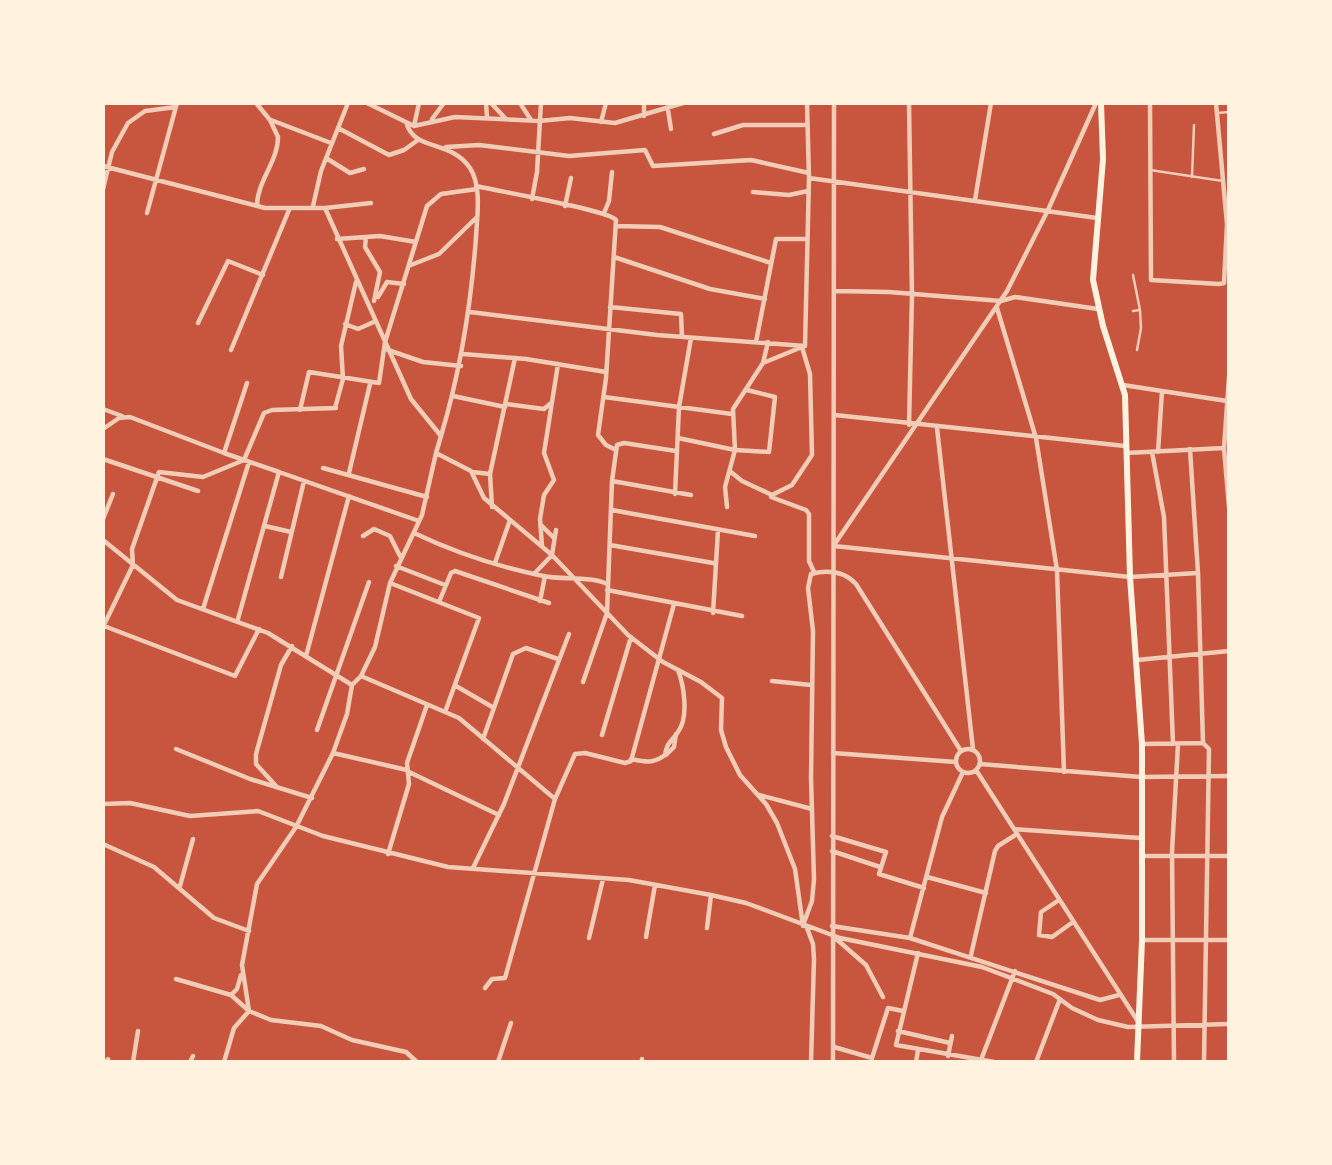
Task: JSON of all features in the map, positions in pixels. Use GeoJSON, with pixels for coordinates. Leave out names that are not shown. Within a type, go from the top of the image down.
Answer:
{"type":"FeatureCollection","features":[{"type":"Feature","properties":{"kind":"main road"},"geometry":{"type":"LineString","coordinates":[[1101,103],[1104,140],[1093,271],[1098,309],[1123,385],[1130,578],[1142,744],[1142,940],[1137,1062]]}},
{"type":"Feature","properties":{"kind":"street"},"geometry":{"type":"LineString","coordinates":[[256,103],[270,120],[278,143],[258,192],[257,206]]}},
{"type":"Feature","properties":{"kind":"street"},"geometry":{"type":"LineString","coordinates":[[313,206],[331,143],[348,103]]}},
{"type":"Feature","properties":{"kind":"street"},"geometry":{"type":"LineString","coordinates":[[367,103],[407,125],[414,126],[429,122],[487,117],[539,121],[570,118],[626,122],[683,103]]}},
{"type":"Feature","properties":{"kind":"street"},"geometry":{"type":"LineString","coordinates":[[383,111],[384,103]]}},
{"type":"Feature","properties":{"kind":"street"},"geometry":{"type":"LineString","coordinates":[[414,126],[419,103]]}},
{"type":"Feature","properties":{"kind":"street"},"geometry":{"type":"LineString","coordinates":[[429,122],[444,103]]}},
{"type":"Feature","properties":{"kind":"street"},"geometry":{"type":"LineString","coordinates":[[487,117],[489,103]]}},
{"type":"Feature","properties":{"kind":"street"},"geometry":{"type":"LineString","coordinates":[[489,103],[506,118]]}},
{"type":"Feature","properties":{"kind":"street"},"geometry":{"type":"LineString","coordinates":[[531,199],[538,153],[541,103]]}},
{"type":"Feature","properties":{"kind":"street"},"geometry":{"type":"LineString","coordinates":[[601,122],[606,103]]}},
{"type":"Feature","properties":{"kind":"street"},"geometry":{"type":"LineString","coordinates":[[644,103],[644,116]]}},
{"type":"Feature","properties":{"kind":"street"},"geometry":{"type":"LineString","coordinates":[[763,363],[802,347],[806,341],[809,176],[807,103]]}},
{"type":"Feature","properties":{"kind":"street"},"geometry":{"type":"LineString","coordinates":[[833,1062],[834,103]]}},
{"type":"Feature","properties":{"kind":"street"},"geometry":{"type":"LineString","coordinates":[[909,103],[912,425]]}},
{"type":"Feature","properties":{"kind":"street"},"geometry":{"type":"LineString","coordinates":[[975,200],[991,103]]}},
{"type":"Feature","properties":{"kind":"street"},"geometry":{"type":"LineString","coordinates":[[834,546],[912,425],[1001,301],[1048,210],[1096,103]]}},
{"type":"Feature","properties":{"kind":"street"},"geometry":{"type":"LineString","coordinates":[[1150,103],[1151,279],[1224,283],[1227,224],[1216,103]]}},
{"type":"Feature","properties":{"kind":"street"},"geometry":{"type":"LineString","coordinates":[[103,188],[105,166],[124,130],[135,117],[145,111],[177,105],[147,213]]}},
{"type":"Feature","properties":{"kind":"street"},"geometry":{"type":"LineString","coordinates":[[520,105],[532,120]]}},
{"type":"Feature","properties":{"kind":"street"},"geometry":{"type":"LineString","coordinates":[[668,110],[671,129]]}},
{"type":"Feature","properties":{"kind":"street"},"geometry":{"type":"LineString","coordinates":[[1217,113],[1229,112]]}},
{"type":"Feature","properties":{"kind":"street"},"geometry":{"type":"LineString","coordinates":[[270,120],[331,143]]}},
{"type":"Feature","properties":{"kind":"street"},"geometry":{"type":"LineString","coordinates":[[407,125],[418,140],[446,147],[479,145],[577,155],[645,150],[653,166],[751,160],[835,181],[1097,218]]}},
{"type":"Feature","properties":{"kind":"street"},"geometry":{"type":"LineString","coordinates":[[714,134],[743,125],[807,125]]}},
{"type":"Feature","properties":{"kind":"street"},"geometry":{"type":"LineString","coordinates":[[1192,177],[1194,125]]}},
{"type":"Feature","properties":{"kind":"street"},"geometry":{"type":"LineString","coordinates":[[338,128],[389,155],[404,150],[418,140]]}},
{"type":"Feature","properties":{"kind":"street"},"geometry":{"type":"LineString","coordinates":[[231,995],[237,989],[243,965],[257,884],[296,827],[312,798],[347,714],[352,685],[361,676],[375,647],[390,583],[400,557],[414,533],[427,497],[436,453],[461,366],[470,312],[477,217],[476,188],[470,168],[446,147]]}},
{"type":"Feature","properties":{"kind":"street"},"geometry":{"type":"LineString","coordinates":[[326,158],[350,173],[365,169]]}},
{"type":"Feature","properties":{"kind":"street"},"geometry":{"type":"LineString","coordinates":[[105,166],[257,206],[289,210],[371,203]]}},
{"type":"Feature","properties":{"kind":"street"},"geometry":{"type":"LineString","coordinates":[[1150,170],[1223,181]]}},
{"type":"Feature","properties":{"kind":"street"},"geometry":{"type":"LineString","coordinates":[[604,213],[610,201],[612,172]]}},
{"type":"Feature","properties":{"kind":"street"},"geometry":{"type":"LineString","coordinates":[[565,206],[571,178]]}},
{"type":"Feature","properties":{"kind":"street"},"geometry":{"type":"LineString","coordinates":[[300,410],[309,372],[376,385],[380,380],[385,342],[410,266],[415,242],[431,200],[442,194],[476,188],[613,216],[617,226],[604,397],[598,435],[606,445],[616,450]]}},
{"type":"Feature","properties":{"kind":"street"},"geometry":{"type":"LineString","coordinates":[[753,192],[789,195],[808,191]]}},
{"type":"Feature","properties":{"kind":"street"},"geometry":{"type":"LineString","coordinates":[[325,208],[357,281],[371,302],[387,350],[411,399],[441,436]]}},
{"type":"Feature","properties":{"kind":"street"},"geometry":{"type":"LineString","coordinates":[[231,350],[289,210]]}},
{"type":"Feature","properties":{"kind":"street"},"geometry":{"type":"LineString","coordinates":[[410,266],[439,254],[477,217]]}},
{"type":"Feature","properties":{"kind":"street"},"geometry":{"type":"LineString","coordinates":[[617,226],[660,227],[771,263]]}},
{"type":"Feature","properties":{"kind":"street"},"geometry":{"type":"LineString","coordinates":[[337,239],[366,237],[415,242]]}},
{"type":"Feature","properties":{"kind":"street"},"geometry":{"type":"LineString","coordinates":[[366,237],[365,247],[380,272],[371,302]]}},
{"type":"Feature","properties":{"kind":"street"},"geometry":{"type":"LineString","coordinates":[[756,342],[771,263],[779,237],[806,239]]}},
{"type":"Feature","properties":{"kind":"street"},"geometry":{"type":"LineString","coordinates":[[614,257],[709,289],[765,299]]}},
{"type":"Feature","properties":{"kind":"street"},"geometry":{"type":"LineString","coordinates":[[198,323],[228,261],[263,275]]}},
{"type":"Feature","properties":{"kind":"street"},"geometry":{"type":"LineString","coordinates":[[1133,275],[1141,328],[1137,350]]}},
{"type":"Feature","properties":{"kind":"street"},"geometry":{"type":"LineString","coordinates":[[203,609],[264,413],[272,410],[336,408],[343,379],[340,358],[345,324],[357,281]]}},
{"type":"Feature","properties":{"kind":"street"},"geometry":{"type":"LineString","coordinates":[[371,302],[387,282],[404,284]]}},
{"type":"Feature","properties":{"kind":"street"},"geometry":{"type":"LineString","coordinates":[[834,291],[1001,301],[1014,297],[1098,309]]}},
{"type":"Feature","properties":{"kind":"street"},"geometry":{"type":"LineString","coordinates":[[610,307],[681,314],[682,337]]}},
{"type":"Feature","properties":{"kind":"street"},"geometry":{"type":"LineString","coordinates":[[996,308],[1036,438],[1057,570],[1064,772]]}},
{"type":"Feature","properties":{"kind":"street"},"geometry":{"type":"LineString","coordinates":[[1133,311],[1140,310]]}},
{"type":"Feature","properties":{"kind":"street"},"geometry":{"type":"LineString","coordinates":[[470,312],[609,330],[802,347]]}},
{"type":"Feature","properties":{"kind":"street"},"geometry":{"type":"LineString","coordinates":[[345,324],[358,329],[376,321]]}},
{"type":"Feature","properties":{"kind":"street"},"geometry":{"type":"LineString","coordinates":[[675,494],[679,407],[691,338]]}},
{"type":"Feature","properties":{"kind":"street"},"geometry":{"type":"LineString","coordinates":[[732,414],[763,363],[768,342]]}},
{"type":"Feature","properties":{"kind":"street"},"geometry":{"type":"LineString","coordinates":[[767,495],[792,485],[812,455],[810,374],[802,347]]}},
{"type":"Feature","properties":{"kind":"street"},"geometry":{"type":"LineString","coordinates":[[387,350],[423,362],[461,366]]}},
{"type":"Feature","properties":{"kind":"street"},"geometry":{"type":"LineString","coordinates":[[463,354],[515,358],[606,372]]}},
{"type":"Feature","properties":{"kind":"street"},"geometry":{"type":"LineString","coordinates":[[492,507],[490,474],[515,358]]}},
{"type":"Feature","properties":{"kind":"street"},"geometry":{"type":"LineString","coordinates":[[542,547],[544,495],[554,480],[544,453],[558,364]]}},
{"type":"Feature","properties":{"kind":"street"},"geometry":{"type":"LineString","coordinates":[[1229,377],[1224,448],[1229,507]]}},
{"type":"Feature","properties":{"kind":"street"},"geometry":{"type":"LineString","coordinates":[[224,453],[247,383]]}},
{"type":"Feature","properties":{"kind":"street"},"geometry":{"type":"LineString","coordinates":[[349,473],[370,384]]}},
{"type":"Feature","properties":{"kind":"street"},"geometry":{"type":"LineString","coordinates":[[1123,385],[1227,401]]}},
{"type":"Feature","properties":{"kind":"street"},"geometry":{"type":"LineString","coordinates":[[678,438],[761,454],[770,449],[775,397],[747,390]]}},
{"type":"Feature","properties":{"kind":"street"},"geometry":{"type":"LineString","coordinates":[[1162,391],[1155,452],[1162,499],[1178,777],[1174,784],[1172,856],[1174,1062]]}},
{"type":"Feature","properties":{"kind":"street"},"geometry":{"type":"LineString","coordinates":[[453,396],[505,406],[544,409],[552,402]]}},
{"type":"Feature","properties":{"kind":"street"},"geometry":{"type":"LineString","coordinates":[[604,397],[732,414]]}},
{"type":"Feature","properties":{"kind":"street"},"geometry":{"type":"LineString","coordinates":[[103,409],[419,521]]}},
{"type":"Feature","properties":{"kind":"street"},"geometry":{"type":"LineString","coordinates":[[727,507],[725,487],[735,450],[736,425],[732,414]]}},
{"type":"Feature","properties":{"kind":"street"},"geometry":{"type":"LineString","coordinates":[[835,415],[1125,450],[1155,452],[1224,448]]}},
{"type":"Feature","properties":{"kind":"street"},"geometry":{"type":"LineString","coordinates":[[103,429],[124,416]]}},
{"type":"Feature","properties":{"kind":"street"},"geometry":{"type":"LineString","coordinates":[[937,428],[973,750],[979,755],[980,764],[976,770],[963,772]]}},
{"type":"Feature","properties":{"kind":"street"},"geometry":{"type":"LineString","coordinates":[[583,682],[607,613],[612,481],[616,450],[620,443],[624,443],[676,451]]}},
{"type":"Feature","properties":{"kind":"street"},"geometry":{"type":"LineString","coordinates":[[1190,449],[1198,573],[1203,743],[1209,749],[1204,1062]]}},
{"type":"Feature","properties":{"kind":"street"},"geometry":{"type":"LineString","coordinates":[[436,453],[471,471],[490,474]]}},
{"type":"Feature","properties":{"kind":"street"},"geometry":{"type":"LineString","coordinates":[[103,459],[198,491]]}},
{"type":"Feature","properties":{"kind":"street"},"geometry":{"type":"LineString","coordinates":[[247,461],[203,477],[163,472],[157,477],[132,549],[133,565],[103,627],[235,677],[259,629]]}},
{"type":"Feature","properties":{"kind":"street"},"geometry":{"type":"LineString","coordinates":[[323,468],[349,473],[427,497]]}},
{"type":"Feature","properties":{"kind":"street"},"geometry":{"type":"LineString","coordinates":[[471,471],[480,492],[492,507],[552,555],[631,637],[658,659],[710,687],[722,698],[721,730],[726,747],[740,775],[758,795],[776,823],[792,859],[805,927],[813,944],[811,1062]]}},
{"type":"Feature","properties":{"kind":"street"},"geometry":{"type":"LineString","coordinates":[[238,619],[279,472]]}},
{"type":"Feature","properties":{"kind":"street"},"geometry":{"type":"LineString","coordinates":[[731,472],[767,495],[806,510],[809,561],[814,572]]}},
{"type":"Feature","properties":{"kind":"street"},"geometry":{"type":"LineString","coordinates":[[281,577],[304,481]]}},
{"type":"Feature","properties":{"kind":"street"},"geometry":{"type":"LineString","coordinates":[[612,481],[691,495]]}},
{"type":"Feature","properties":{"kind":"street"},"geometry":{"type":"LineString","coordinates":[[103,519],[113,494]]}},
{"type":"Feature","properties":{"kind":"street"},"geometry":{"type":"LineString","coordinates":[[306,656],[349,496]]}},
{"type":"Feature","properties":{"kind":"street"},"geometry":{"type":"LineString","coordinates":[[612,510],[755,536]]}},
{"type":"Feature","properties":{"kind":"street"},"geometry":{"type":"LineString","coordinates":[[495,563],[510,520]]}},
{"type":"Feature","properties":{"kind":"street"},"geometry":{"type":"LineString","coordinates":[[541,524],[555,539]]}},
{"type":"Feature","properties":{"kind":"street"},"geometry":{"type":"LineString","coordinates":[[265,526],[291,532]]}},
{"type":"Feature","properties":{"kind":"street"},"geometry":{"type":"LineString","coordinates":[[363,536],[374,529],[395,540],[410,540]]}},
{"type":"Feature","properties":{"kind":"street"},"geometry":{"type":"LineString","coordinates":[[534,573],[552,555],[556,530]]}},
{"type":"Feature","properties":{"kind":"street"},"geometry":{"type":"LineString","coordinates":[[713,613],[713,563],[718,530]]}},
{"type":"Feature","properties":{"kind":"street"},"geometry":{"type":"LineString","coordinates":[[414,533],[495,563],[545,576],[578,581],[599,580],[607,587],[674,604],[742,616]]}},
{"type":"Feature","properties":{"kind":"street"},"geometry":{"type":"LineString","coordinates":[[103,540],[167,594],[259,629],[292,646],[352,685]]}},
{"type":"Feature","properties":{"kind":"street"},"geometry":{"type":"LineString","coordinates":[[395,540],[400,557]]}},
{"type":"Feature","properties":{"kind":"street"},"geometry":{"type":"LineString","coordinates":[[610,545],[713,563]]}},
{"type":"Feature","properties":{"kind":"street"},"geometry":{"type":"LineString","coordinates":[[834,546],[1130,578],[1198,573]]}},
{"type":"Feature","properties":{"kind":"street"},"geometry":{"type":"LineString","coordinates":[[396,566],[445,585]]}},
{"type":"Feature","properties":{"kind":"street"},"geometry":{"type":"LineString","coordinates":[[439,602],[451,573],[455,571],[549,603]]}},
{"type":"Feature","properties":{"kind":"street"},"geometry":{"type":"LineString","coordinates":[[805,927],[813,890],[813,631],[809,576],[814,572],[833,572],[851,578],[961,751]]}},
{"type":"Feature","properties":{"kind":"street"},"geometry":{"type":"LineString","coordinates":[[540,601],[545,576]]}},
{"type":"Feature","properties":{"kind":"street"},"geometry":{"type":"LineString","coordinates":[[317,730],[369,582]]}},
{"type":"Feature","properties":{"kind":"street"},"geometry":{"type":"LineString","coordinates":[[390,583],[479,618],[456,686],[444,712]]}},
{"type":"Feature","properties":{"kind":"street"},"geometry":{"type":"LineString","coordinates":[[631,760],[674,604]]}},
{"type":"Feature","properties":{"kind":"street"},"geometry":{"type":"LineString","coordinates":[[473,868],[518,770],[569,634]]}},
{"type":"Feature","properties":{"kind":"street"},"geometry":{"type":"LineString","coordinates":[[602,735],[631,637]]}},
{"type":"Feature","properties":{"kind":"street"},"geometry":{"type":"LineString","coordinates":[[276,786],[256,764],[256,754],[281,665],[292,646]]}},
{"type":"Feature","properties":{"kind":"street"},"geometry":{"type":"LineString","coordinates":[[482,739],[513,654],[526,648],[558,659]]}},
{"type":"Feature","properties":{"kind":"street"},"geometry":{"type":"LineString","coordinates":[[1137,660],[1229,650]]}},
{"type":"Feature","properties":{"kind":"street"},"geometry":{"type":"LineString","coordinates":[[485,988],[492,979],[505,978],[555,799],[575,754],[585,753],[625,763],[631,760],[652,762],[665,755],[668,741],[676,734],[684,708],[678,670]]}},
{"type":"Feature","properties":{"kind":"street"},"geometry":{"type":"LineString","coordinates":[[361,676],[459,718],[555,799]]}},
{"type":"Feature","properties":{"kind":"street"},"geometry":{"type":"LineString","coordinates":[[772,681],[811,685]]}},
{"type":"Feature","properties":{"kind":"street"},"geometry":{"type":"LineString","coordinates":[[456,686],[495,708]]}},
{"type":"Feature","properties":{"kind":"street"},"geometry":{"type":"LineString","coordinates":[[388,854],[409,784],[408,759],[427,705]]}},
{"type":"Feature","properties":{"kind":"street"},"geometry":{"type":"LineString","coordinates":[[1142,744],[1203,743]]}},
{"type":"Feature","properties":{"kind":"street"},"geometry":{"type":"LineString","coordinates":[[176,748],[312,798]]}},
{"type":"Feature","properties":{"kind":"street"},"geometry":{"type":"LineString","coordinates":[[961,751],[973,750]]}},
{"type":"Feature","properties":{"kind":"street"},"geometry":{"type":"LineString","coordinates":[[956,762],[961,751]]}},
{"type":"Feature","properties":{"kind":"street"},"geometry":{"type":"LineString","coordinates":[[333,753],[408,771],[499,815]]}},
{"type":"Feature","properties":{"kind":"street"},"geometry":{"type":"LineString","coordinates":[[833,753],[956,762]]}},
{"type":"Feature","properties":{"kind":"street"},"geometry":{"type":"LineString","coordinates":[[956,762],[963,772]]}},
{"type":"Feature","properties":{"kind":"street"},"geometry":{"type":"LineString","coordinates":[[980,764],[1141,777],[1229,776]]}},
{"type":"Feature","properties":{"kind":"street"},"geometry":{"type":"LineString","coordinates":[[976,770],[1140,1024]]}},
{"type":"Feature","properties":{"kind":"street"},"geometry":{"type":"LineString","coordinates":[[910,938],[942,817],[963,772]]}},
{"type":"Feature","properties":{"kind":"street"},"geometry":{"type":"LineString","coordinates":[[758,795],[812,809]]}},
{"type":"Feature","properties":{"kind":"street"},"geometry":{"type":"LineString","coordinates":[[103,804],[130,803],[190,816],[254,810],[296,827],[388,854],[449,867],[533,876],[603,879],[711,895],[746,903],[833,936],[964,962],[1012,978],[1060,999],[1098,1020],[1128,1027],[1140,1024],[1229,1024]]}},
{"type":"Feature","properties":{"kind":"street"},"geometry":{"type":"LineString","coordinates":[[971,955],[998,846],[1016,832],[1140,838]]}},
{"type":"Feature","properties":{"kind":"street"},"geometry":{"type":"LineString","coordinates":[[832,836],[886,852],[878,873],[881,876],[924,888]]}},
{"type":"Feature","properties":{"kind":"street"},"geometry":{"type":"LineString","coordinates":[[180,886],[193,839]]}},
{"type":"Feature","properties":{"kind":"street"},"geometry":{"type":"LineString","coordinates":[[103,844],[144,861],[180,886],[214,918],[249,931]]}},
{"type":"Feature","properties":{"kind":"street"},"geometry":{"type":"LineString","coordinates":[[832,851],[880,867]]}},
{"type":"Feature","properties":{"kind":"street"},"geometry":{"type":"LineString","coordinates":[[1142,856],[1229,856]]}},
{"type":"Feature","properties":{"kind":"street"},"geometry":{"type":"LineString","coordinates":[[928,877],[986,893]]}},
{"type":"Feature","properties":{"kind":"street"},"geometry":{"type":"LineString","coordinates":[[589,938],[603,879]]}},
{"type":"Feature","properties":{"kind":"street"},"geometry":{"type":"LineString","coordinates":[[646,937],[655,885]]}},
{"type":"Feature","properties":{"kind":"street"},"geometry":{"type":"LineString","coordinates":[[707,928],[711,895]]}},
{"type":"Feature","properties":{"kind":"street"},"geometry":{"type":"LineString","coordinates":[[1059,901],[1041,912],[1039,935],[1052,937],[1073,922]]}},
{"type":"Feature","properties":{"kind":"street"},"geometry":{"type":"LineString","coordinates":[[832,926],[910,938],[971,955],[1100,1000],[1119,995]]}},
{"type":"Feature","properties":{"kind":"street"},"geometry":{"type":"LineString","coordinates":[[833,936],[866,965],[883,998]]}},
{"type":"Feature","properties":{"kind":"street"},"geometry":{"type":"LineString","coordinates":[[1142,940],[1229,940]]}},
{"type":"Feature","properties":{"kind":"street"},"geometry":{"type":"LineString","coordinates":[[918,953],[895,1043],[897,1046],[950,1058],[994,1062]]}},
{"type":"Feature","properties":{"kind":"street"},"geometry":{"type":"LineString","coordinates":[[223,1062],[234,1028],[249,1011],[243,965]]}},
{"type":"Feature","properties":{"kind":"street"},"geometry":{"type":"LineString","coordinates":[[981,1060],[1015,971]]}},
{"type":"Feature","properties":{"kind":"street"},"geometry":{"type":"LineString","coordinates":[[176,979],[231,995],[249,1011],[271,1020],[321,1026],[352,1040],[406,1052],[417,1062]]}},
{"type":"Feature","properties":{"kind":"street"},"geometry":{"type":"LineString","coordinates":[[1036,1062],[1060,999]]}},
{"type":"Feature","properties":{"kind":"street"},"geometry":{"type":"LineString","coordinates":[[834,1047],[872,1058],[888,1008],[903,1011]]}},
{"type":"Feature","properties":{"kind":"street"},"geometry":{"type":"LineString","coordinates":[[498,1062],[511,1023]]}},
{"type":"Feature","properties":{"kind":"street"},"geometry":{"type":"LineString","coordinates":[[133,1062],[138,1031]]}},
{"type":"Feature","properties":{"kind":"street"},"geometry":{"type":"LineString","coordinates":[[898,1031],[950,1043]]}},
{"type":"Feature","properties":{"kind":"street"},"geometry":{"type":"LineString","coordinates":[[950,1058],[952,1036]]}},
{"type":"Feature","properties":{"kind":"street"},"geometry":{"type":"LineString","coordinates":[[916,1062],[918,1050]]}},
{"type":"Feature","properties":{"kind":"street"},"geometry":{"type":"LineString","coordinates":[[190,1062],[193,1056]]}}]}
